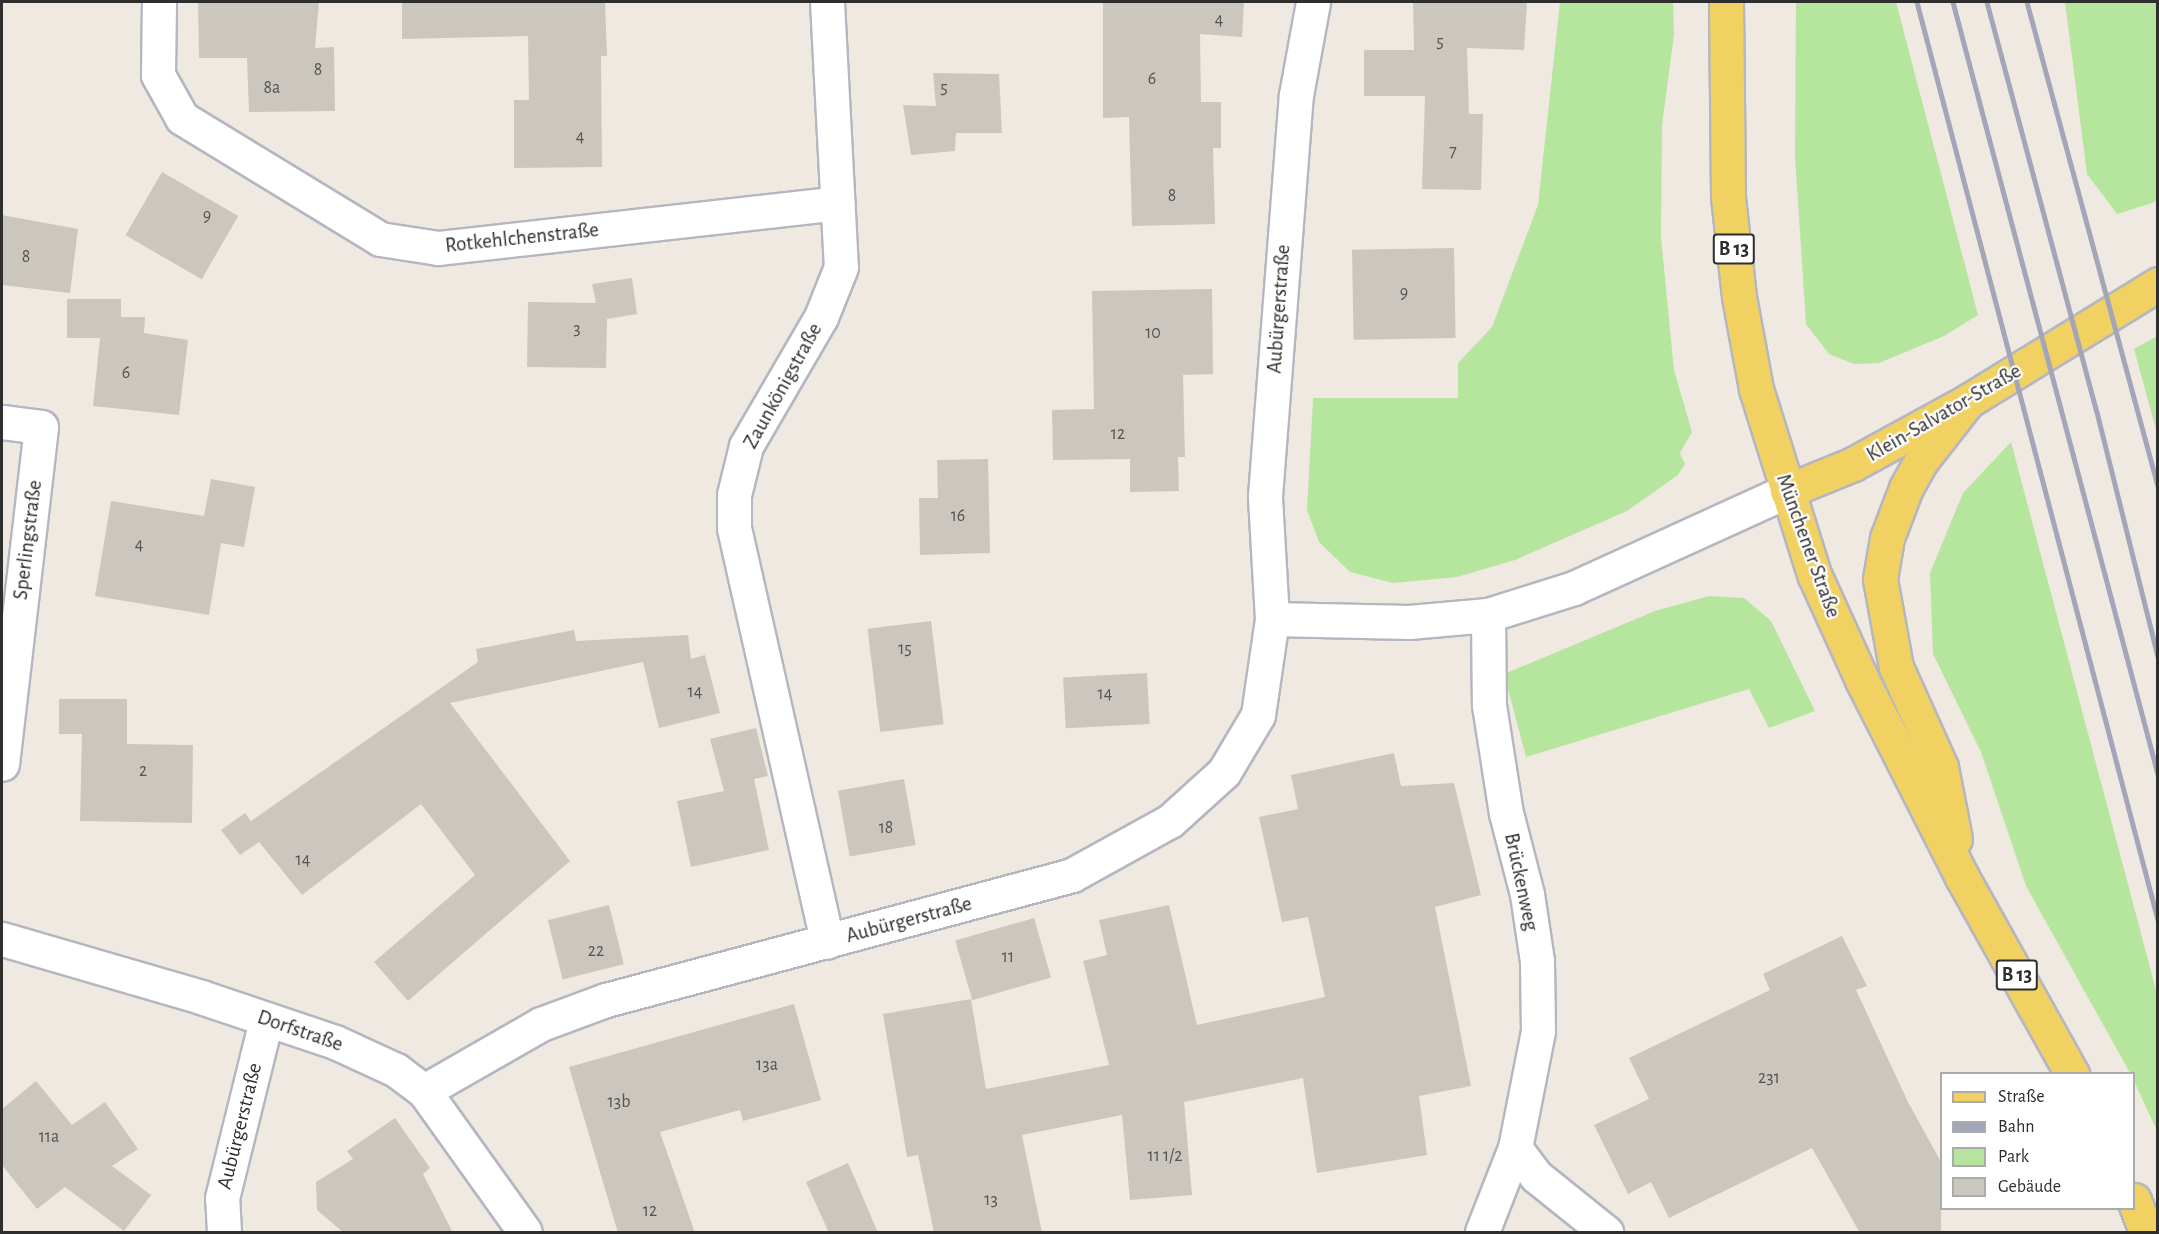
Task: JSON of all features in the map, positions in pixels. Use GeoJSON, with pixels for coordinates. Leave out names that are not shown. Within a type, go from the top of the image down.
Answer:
{"type":"FeatureCollection","features":[{"type":"Feature","properties":{"kind":"main road","name":"Münchener Straße"},"geometry":{"type":"LineString","coordinates":[[1726,2],[1728,197],[1739,297],[1756,389],[1787,491],[1814,573],[1834,620],[1962,877],[2071,1072]]}},
{"type":"Feature","properties":{"kind":"main road","name":"Klein-Salvator-Straße"},"geometry":{"type":"LineString","coordinates":[[1787,491],[1853,464],[1968,401],[2157,284]]}},
{"type":"Feature","properties":{"kind":"main road"},"geometry":{"type":"LineString","coordinates":[[1962,877],[1941,767],[1896,667],[1880,579],[1887,538],[1906,488],[1921,461],[1968,401]]}},
{"type":"Feature","properties":{"kind":"main road"},"geometry":{"type":"LineString","coordinates":[[2135,1205],[2146,1233]]}},
{"type":"Feature","properties":{"kind":"street","name":"Rotkehlchenstraße"},"geometry":{"type":"LineString","coordinates":[[159,2],[158,75],[182,118],[380,239],[438,248],[837,203]]}},
{"type":"Feature","properties":{"kind":"street","name":"Zaunkönigstraße"},"geometry":{"type":"LineString","coordinates":[[827,2],[841,267],[821,317],[746,446],[734,495],[734,528],[827,942]]}},
{"type":"Feature","properties":{"kind":"street","name":"Aubürgerstraße"},"geometry":{"type":"LineString","coordinates":[[424,1091],[541,1024],[606,1000],[1072,875],[1170,821],[1224,772],[1258,715],[1272,619],[1265,496],[1296,96],[1313,2]]}},
{"type":"Feature","properties":{"kind":"street","name":"Sperlingstraße"},"geometry":{"type":"LineString","coordinates":[[2,422],[41,427],[2,764]]}},
{"type":"Feature","properties":{"kind":"street","name":"Klein-Salvator-Straße"},"geometry":{"type":"LineString","coordinates":[[1488,615],[1574,588],[1721,524],[1787,491]]}},
{"type":"Feature","properties":{"kind":"street"},"geometry":{"type":"LineString","coordinates":[[1272,619],[1409,622],[1488,615]]}},
{"type":"Feature","properties":{"kind":"street","name":"Brückenweg"},"geometry":{"type":"LineString","coordinates":[[1482,1233],[1515,1148],[1538,1031],[1537,962],[1527,894],[1506,813],[1489,705],[1488,615]]}},
{"type":"Feature","properties":{"kind":"street","name":"Dorfstraße"},"geometry":{"type":"LineString","coordinates":[[2,939],[125,973],[366,1055],[424,1091],[525,1233]]}},
{"type":"Feature","properties":{"kind":"street","name":"Aubürgerstraße"},"geometry":{"type":"LineString","coordinates":[[224,1233],[222,1198],[266,1020]]}},
{"type":"Feature","properties":{"kind":"street"},"geometry":{"type":"LineString","coordinates":[[1515,1148],[1536,1176],[1606,1233]]}},
{"type":"Feature","properties":{"kind":"green space"},"geometry":{"type":"Polygon","coordinates":[[[1560,2],[1673,2],[1674,34],[1662,126],[1661,237],[1674,370],[1692,432],[1680,453],[1685,464],[1678,475],[1627,511],[1515,560],[1457,577],[1393,583],[1350,572],[1319,542],[1307,510],[1313,398],[1458,398],[1458,363],[1492,327],[1538,205],[1560,2]]]}},
{"type":"Feature","properties":{"kind":"green space"},"geometry":{"type":"Polygon","coordinates":[[[1796,2],[1896,2],[1978,315],[1944,336],[1879,363],[1854,364],[1829,354],[1806,324],[1795,156],[1796,2]]]}},
{"type":"Feature","properties":{"kind":"green space"},"geometry":{"type":"Polygon","coordinates":[[[2065,2],[2157,2],[2158,199],[2152,203],[2117,214],[2087,174],[2065,2]]]}},
{"type":"Feature","properties":{"kind":"green space"},"geometry":{"type":"Polygon","coordinates":[[[2157,336],[2157,433],[2134,349],[2157,336]]]}},
{"type":"Feature","properties":{"kind":"green space"},"geometry":{"type":"Polygon","coordinates":[[[2011,442],[2157,994],[2157,1131],[2135,1083],[2135,1072],[2129,1072],[2026,886],[1981,752],[1933,654],[1930,573],[1963,493],[2011,442]]]}},
{"type":"Feature","properties":{"kind":"green space"},"geometry":{"type":"Polygon","coordinates":[[[1709,596],[1744,598],[1771,621],[1815,711],[1769,728],[1749,689],[1526,757],[1504,674],[1655,611],[1709,596]]]}},
{"type":"Feature","properties":{"kind":"building"},"geometry":{"type":"Polygon","coordinates":[[[198,2],[319,2],[315,48],[334,47],[335,111],[249,112],[247,58],[199,58],[198,2]]]}},
{"type":"Feature","properties":{"kind":"building"},"geometry":{"type":"Polygon","coordinates":[[[402,2],[605,2],[607,56],[601,56],[602,167],[514,168],[514,100],[529,100],[528,36],[402,39],[402,2]]]}},
{"type":"Feature","properties":{"kind":"building"},"geometry":{"type":"Polygon","coordinates":[[[1103,2],[1244,2],[1242,37],[1200,34],[1201,102],[1221,102],[1221,148],[1213,148],[1215,224],[1132,226],[1129,117],[1103,118],[1103,2]]]}},
{"type":"Feature","properties":{"kind":"building"},"geometry":{"type":"Polygon","coordinates":[[[1413,2],[1527,2],[1524,50],[1467,48],[1469,114],[1483,114],[1481,190],[1422,189],[1425,96],[1364,96],[1364,50],[1414,50],[1413,2]]]}},
{"type":"Feature","properties":{"kind":"building"},"geometry":{"type":"Polygon","coordinates":[[[933,73],[999,74],[1002,133],[956,133],[955,151],[911,155],[903,105],[936,106],[933,73]]]}},
{"type":"Feature","properties":{"kind":"building"},"geometry":{"type":"Polygon","coordinates":[[[162,172],[238,216],[202,279],[126,235],[162,172]]]}},
{"type":"Feature","properties":{"kind":"building"},"geometry":{"type":"Polygon","coordinates":[[[2,215],[78,229],[70,293],[2,285],[2,215]]]}},
{"type":"Feature","properties":{"kind":"building"},"geometry":{"type":"Polygon","coordinates":[[[1454,248],[1456,338],[1354,340],[1352,250],[1454,248]]]}},
{"type":"Feature","properties":{"kind":"building"},"geometry":{"type":"Polygon","coordinates":[[[632,278],[637,314],[607,319],[606,368],[527,367],[528,302],[596,303],[592,284],[632,278]]]}},
{"type":"Feature","properties":{"kind":"building"},"geometry":{"type":"Polygon","coordinates":[[[1212,289],[1213,374],[1183,375],[1185,457],[1178,457],[1179,491],[1130,492],[1130,459],[1053,460],[1052,410],[1094,409],[1092,291],[1212,289]]]}},
{"type":"Feature","properties":{"kind":"building"},"geometry":{"type":"Polygon","coordinates":[[[67,299],[121,299],[121,317],[145,317],[144,333],[188,340],[179,415],[93,406],[100,338],[67,338],[67,299]]]}},
{"type":"Feature","properties":{"kind":"building"},"geometry":{"type":"Polygon","coordinates":[[[988,459],[990,553],[920,555],[919,498],[938,498],[937,460],[988,459]]]}},
{"type":"Feature","properties":{"kind":"building"},"geometry":{"type":"Polygon","coordinates":[[[211,479],[255,487],[244,547],[221,543],[209,615],[95,596],[111,501],[204,516],[211,479]]]}},
{"type":"Feature","properties":{"kind":"building"},"geometry":{"type":"Polygon","coordinates":[[[931,621],[944,724],[880,732],[867,629],[931,621]]]}},
{"type":"Feature","properties":{"kind":"building"},"geometry":{"type":"Polygon","coordinates":[[[574,630],[576,641],[688,635],[691,659],[705,655],[720,713],[659,728],[643,662],[450,703],[570,861],[408,1001],[374,962],[475,875],[421,804],[302,895],[259,842],[240,855],[221,830],[245,813],[251,821],[478,662],[476,649],[574,630]]]}},
{"type":"Feature","properties":{"kind":"building"},"geometry":{"type":"Polygon","coordinates":[[[1147,673],[1150,724],[1066,728],[1063,677],[1147,673]]]}},
{"type":"Feature","properties":{"kind":"building"},"geometry":{"type":"Polygon","coordinates":[[[59,699],[127,699],[127,744],[193,745],[192,823],[80,821],[82,734],[59,734],[59,699]]]}},
{"type":"Feature","properties":{"kind":"building"},"geometry":{"type":"Polygon","coordinates":[[[756,728],[768,776],[754,779],[769,850],[691,867],[677,801],[724,791],[710,739],[756,728]]]}},
{"type":"Feature","properties":{"kind":"building"},"geometry":{"type":"Polygon","coordinates":[[[1394,753],[1401,786],[1454,783],[1481,895],[1435,907],[1471,1086],[1419,1096],[1427,1155],[1317,1173],[1303,1078],[1184,1102],[1192,1195],[1130,1200],[1122,1115],[1022,1135],[1042,1233],[934,1233],[918,1155],[907,1157],[883,1014],[971,999],[986,1089],[1109,1065],[1083,961],[1107,955],[1099,920],[1169,905],[1197,1025],[1325,997],[1308,917],[1282,922],[1259,817],[1298,809],[1291,775],[1394,753]]]}},
{"type":"Feature","properties":{"kind":"building"},"geometry":{"type":"Polygon","coordinates":[[[904,779],[916,845],[850,857],[838,791],[904,779]]]}},
{"type":"Feature","properties":{"kind":"building"},"geometry":{"type":"Polygon","coordinates":[[[609,905],[624,964],[563,979],[548,920],[609,905]]]}},
{"type":"Feature","properties":{"kind":"building"},"geometry":{"type":"Polygon","coordinates":[[[1034,918],[1051,978],[972,1000],[955,941],[1034,918]]]}},
{"type":"Feature","properties":{"kind":"building"},"geometry":{"type":"Polygon","coordinates":[[[1842,936],[1867,986],[1856,990],[1908,1102],[1940,1160],[1941,1233],[1860,1233],[1812,1148],[1669,1218],[1651,1182],[1628,1194],[1594,1125],[1649,1099],[1629,1058],[1770,990],[1763,974],[1842,936]]]}},
{"type":"Feature","properties":{"kind":"building"},"geometry":{"type":"Polygon","coordinates":[[[794,1004],[821,1100],[743,1121],[740,1110],[660,1132],[695,1233],[618,1233],[569,1067],[794,1004]]]}},
{"type":"Feature","properties":{"kind":"building"},"geometry":{"type":"Polygon","coordinates":[[[36,1081],[72,1125],[105,1102],[138,1149],[112,1166],[151,1195],[124,1231],[65,1187],[37,1209],[2,1165],[2,1109],[36,1081]]]}},
{"type":"Feature","properties":{"kind":"building"},"geometry":{"type":"Polygon","coordinates":[[[395,1118],[430,1168],[423,1174],[453,1233],[344,1233],[317,1210],[316,1182],[353,1159],[347,1151],[395,1118]]]}},
{"type":"Feature","properties":{"kind":"building"},"geometry":{"type":"Polygon","coordinates":[[[848,1163],[878,1233],[829,1233],[806,1182],[848,1163]]]}},
{"type":"Feature","properties":{"kind":"railway"},"geometry":{"type":"LineString","coordinates":[[1917,2],[2158,920]]}},
{"type":"Feature","properties":{"kind":"railway"},"geometry":{"type":"LineString","coordinates":[[1953,2],[2158,774]]}},
{"type":"Feature","properties":{"kind":"railway"},"geometry":{"type":"LineString","coordinates":[[1987,2],[2097,412],[2158,657]]}},
{"type":"Feature","properties":{"kind":"railway"},"geometry":{"type":"LineString","coordinates":[[2027,2],[2158,486]]}}]}
